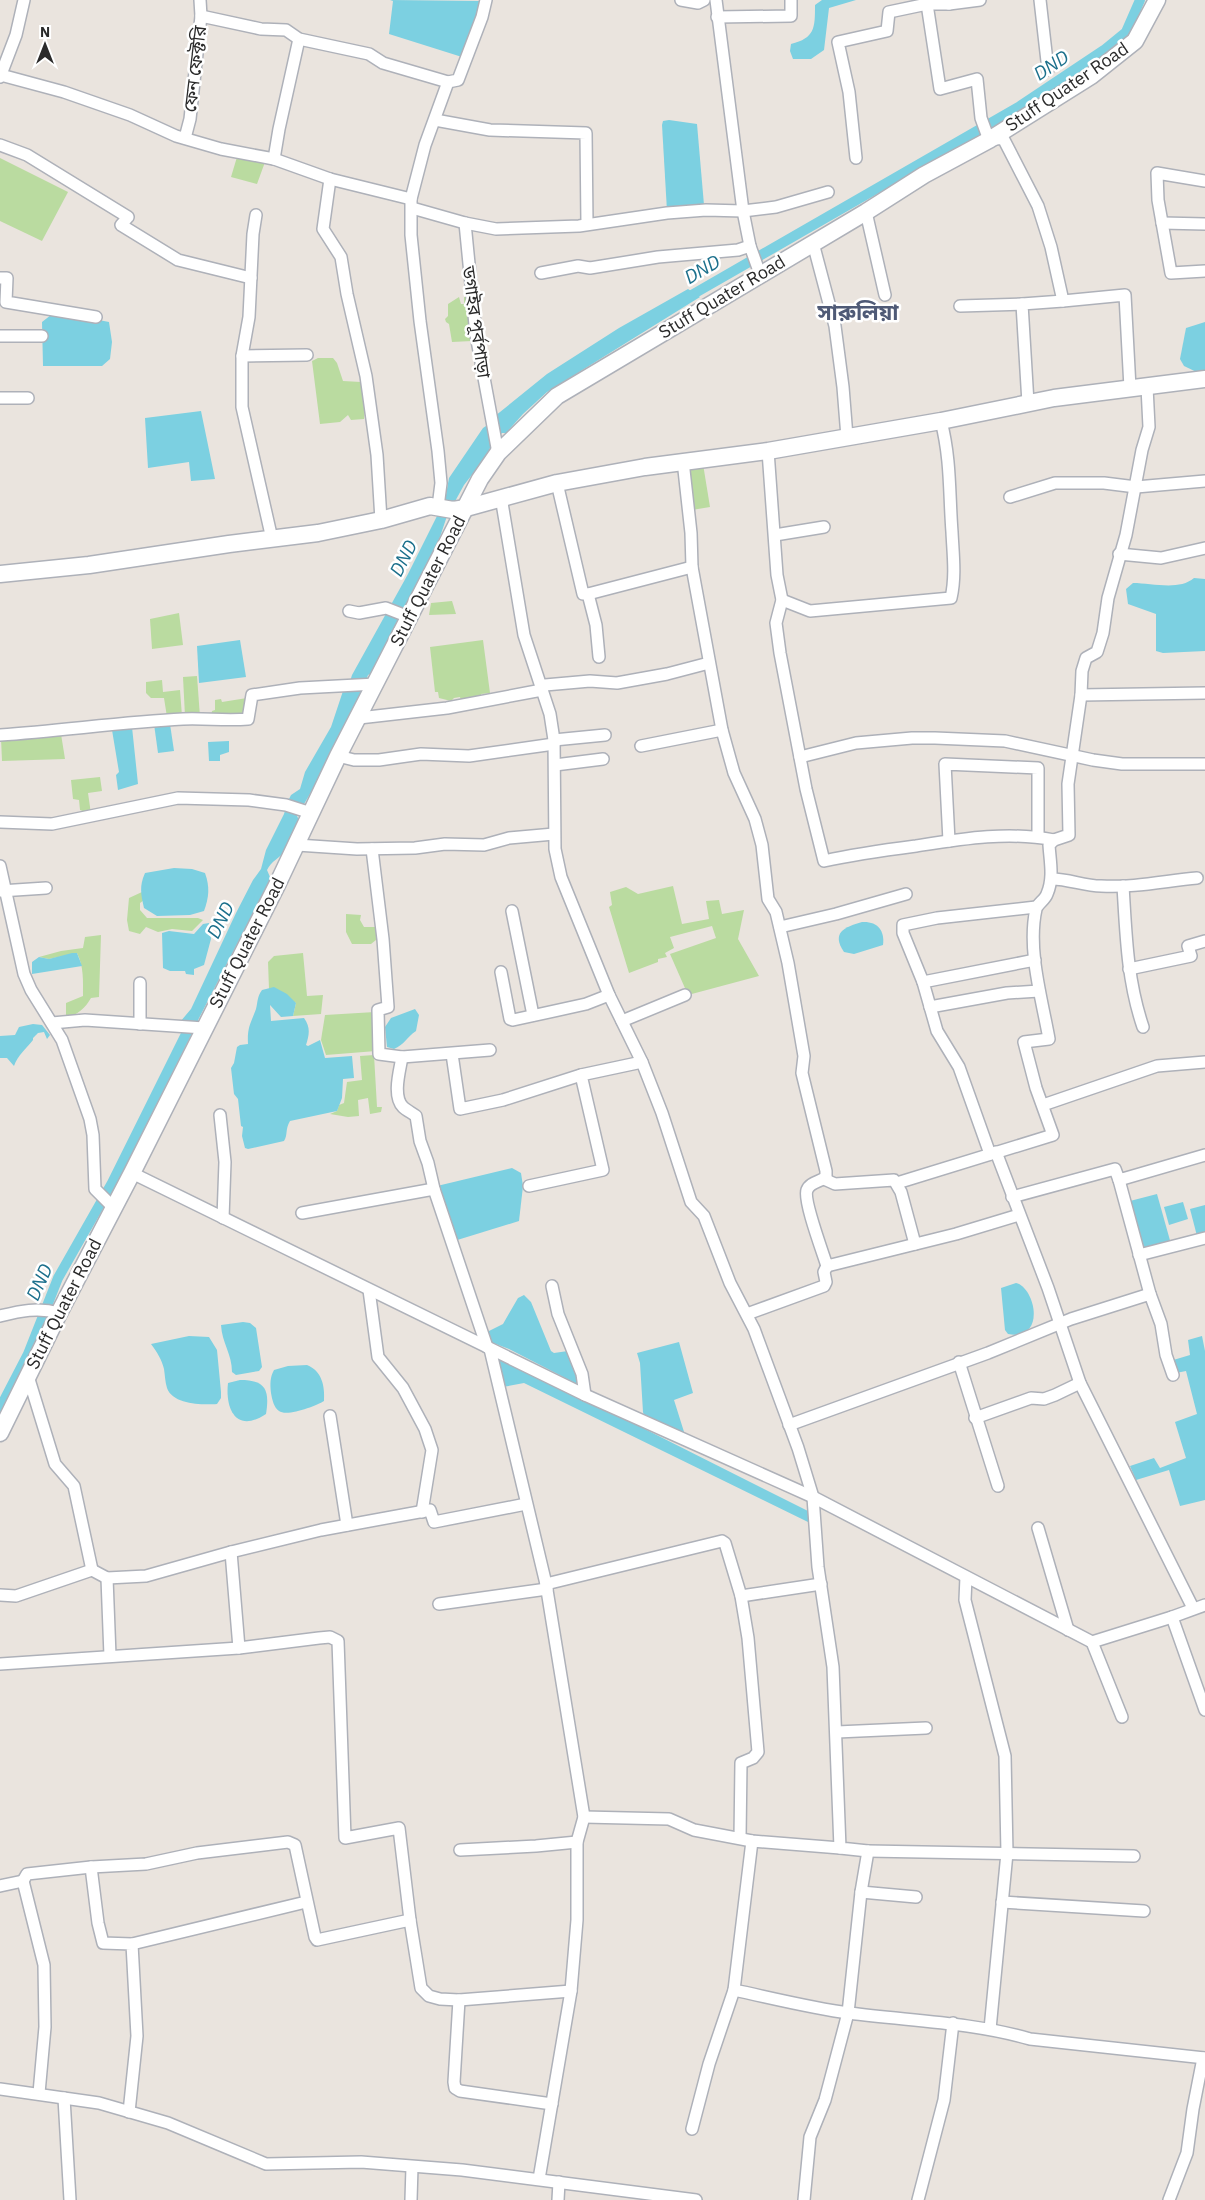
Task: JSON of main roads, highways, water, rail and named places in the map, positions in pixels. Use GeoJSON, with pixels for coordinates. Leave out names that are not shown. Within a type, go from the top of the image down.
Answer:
{"type":"FeatureCollection","features":[{"type":"Feature","properties":{"kind":"water"},"geometry":{"type":"Polygon","coordinates":[[[390,0],[481,1],[462,57],[389,34],[393,1],[390,0]]]}},
{"type":"Feature","properties":{"kind":"water"},"geometry":{"type":"Polygon","coordinates":[[[822,0],[856,0],[829,8],[824,50],[811,59],[793,59],[790,51],[791,44],[805,39],[812,31],[815,20],[815,5],[822,0]]]}},
{"type":"Feature","properties":{"kind":"water"},"geometry":{"type":"Polygon","coordinates":[[[669,120],[697,124],[704,205],[667,211],[662,125],[663,121],[669,120]]]}},
{"type":"Feature","properties":{"kind":"water"},"geometry":{"type":"Polygon","coordinates":[[[688,289],[700,297],[547,392],[506,433],[502,433],[493,442],[485,458],[464,485],[447,516],[440,537],[374,672],[368,675],[362,692],[324,770],[297,816],[299,820],[286,850],[267,870],[270,877],[268,884],[196,1024],[180,1022],[191,1009],[236,913],[253,880],[261,869],[266,850],[291,795],[300,789],[305,772],[331,727],[343,691],[348,688],[352,675],[408,574],[445,500],[449,478],[483,428],[495,420],[495,416],[547,374],[619,328],[688,289]]]}},
{"type":"Feature","properties":{"kind":"water"},"geometry":{"type":"Polygon","coordinates":[[[53,311],[109,322],[112,342],[110,359],[102,366],[43,366],[42,322],[53,311]]]}},
{"type":"Feature","properties":{"kind":"water"},"geometry":{"type":"Polygon","coordinates":[[[1205,322],[1205,376],[1184,366],[1180,359],[1186,328],[1205,322]]]}},
{"type":"Feature","properties":{"kind":"water"},"geometry":{"type":"Polygon","coordinates":[[[201,411],[215,479],[191,481],[189,462],[148,468],[145,418],[201,411]]]}},
{"type":"Feature","properties":{"kind":"water"},"geometry":{"type":"Polygon","coordinates":[[[1194,578],[1205,579],[1205,651],[1163,653],[1156,651],[1156,614],[1128,604],[1126,589],[1133,583],[1173,585],[1188,582],[1194,578]]]}},
{"type":"Feature","properties":{"kind":"water"},"geometry":{"type":"Polygon","coordinates":[[[240,640],[246,677],[199,683],[197,646],[240,640]]]}},
{"type":"Feature","properties":{"kind":"water"},"geometry":{"type":"Polygon","coordinates":[[[154,724],[170,724],[174,751],[158,753],[154,724]]]}},
{"type":"Feature","properties":{"kind":"water"},"geometry":{"type":"Polygon","coordinates":[[[132,727],[138,784],[118,790],[116,775],[119,772],[112,730],[132,727]]]}},
{"type":"Feature","properties":{"kind":"water"},"geometry":{"type":"Polygon","coordinates":[[[229,741],[229,752],[220,755],[220,761],[209,761],[208,742],[229,741]]]}},
{"type":"Feature","properties":{"kind":"water"},"geometry":{"type":"Polygon","coordinates":[[[174,868],[192,869],[205,873],[208,892],[204,911],[190,915],[157,916],[144,908],[141,890],[145,873],[174,868]]]}},
{"type":"Feature","properties":{"kind":"water"},"geometry":{"type":"Polygon","coordinates":[[[862,922],[872,923],[879,928],[883,935],[883,945],[854,954],[844,952],[840,945],[839,935],[850,926],[862,922]]]}},
{"type":"Feature","properties":{"kind":"water"},"geometry":{"type":"Polygon","coordinates":[[[209,923],[211,939],[204,965],[194,969],[194,975],[186,974],[185,971],[170,971],[163,968],[162,933],[169,931],[194,934],[203,924],[209,923]]]}},
{"type":"Feature","properties":{"kind":"water"},"geometry":{"type":"Polygon","coordinates":[[[77,953],[82,966],[32,974],[32,962],[39,957],[49,959],[77,953]]]}},
{"type":"Feature","properties":{"kind":"water"},"geometry":{"type":"Polygon","coordinates":[[[274,987],[287,994],[296,1003],[293,1016],[281,1017],[270,1005],[271,1021],[304,1018],[309,1032],[306,1045],[308,1046],[320,1040],[325,1058],[352,1056],[354,1078],[343,1079],[342,1098],[337,1111],[290,1121],[284,1141],[248,1149],[245,1148],[242,1136],[243,1127],[241,1126],[238,1099],[234,1094],[231,1068],[234,1063],[237,1047],[248,1044],[249,1029],[260,992],[274,987]]]}},
{"type":"Feature","properties":{"kind":"water"},"geometry":{"type":"Polygon","coordinates":[[[415,1009],[419,1015],[416,1031],[394,1049],[387,1047],[385,1027],[391,1018],[415,1009]]]}},
{"type":"Feature","properties":{"kind":"water"},"geometry":{"type":"Polygon","coordinates":[[[33,1024],[42,1025],[50,1035],[47,1039],[44,1032],[38,1033],[20,1055],[14,1066],[7,1058],[0,1058],[0,1036],[15,1035],[19,1027],[33,1024]]]}},
{"type":"Feature","properties":{"kind":"water"},"geometry":{"type":"Polygon","coordinates":[[[512,1168],[521,1173],[523,1186],[519,1221],[454,1241],[437,1186],[512,1168]]]}},
{"type":"Feature","properties":{"kind":"water"},"geometry":{"type":"Polygon","coordinates":[[[1157,1194],[1171,1244],[1143,1251],[1130,1201],[1157,1194]]]}},
{"type":"Feature","properties":{"kind":"water"},"geometry":{"type":"Polygon","coordinates":[[[1183,1202],[1188,1219],[1169,1225],[1164,1207],[1183,1202]]]}},
{"type":"Feature","properties":{"kind":"water"},"geometry":{"type":"Polygon","coordinates":[[[1205,1205],[1205,1234],[1197,1236],[1190,1209],[1205,1205]]]}},
{"type":"Feature","properties":{"kind":"water"},"geometry":{"type":"Polygon","coordinates":[[[1016,1283],[1023,1287],[1032,1303],[1033,1322],[1028,1330],[1020,1334],[1008,1334],[1005,1330],[1001,1288],[1016,1283]]]}},
{"type":"Feature","properties":{"kind":"water"},"geometry":{"type":"Polygon","coordinates":[[[524,1295],[531,1302],[551,1351],[554,1353],[568,1351],[577,1368],[579,1383],[577,1384],[509,1349],[488,1341],[487,1332],[503,1324],[518,1298],[524,1295]]]}},
{"type":"Feature","properties":{"kind":"water"},"geometry":{"type":"Polygon","coordinates":[[[250,1323],[256,1328],[262,1367],[259,1371],[236,1375],[232,1372],[221,1325],[250,1323]]]}},
{"type":"Feature","properties":{"kind":"water"},"geometry":{"type":"Polygon","coordinates":[[[189,1336],[209,1337],[217,1350],[221,1398],[217,1404],[197,1404],[182,1401],[170,1394],[167,1388],[162,1362],[151,1344],[189,1336]]]}},
{"type":"Feature","properties":{"kind":"water"},"geometry":{"type":"Polygon","coordinates":[[[1202,1336],[1205,1351],[1205,1500],[1180,1506],[1169,1470],[1136,1480],[1130,1466],[1154,1458],[1160,1468],[1186,1458],[1175,1422],[1197,1414],[1186,1371],[1176,1373],[1170,1361],[1190,1355],[1188,1340],[1202,1336]]]}},
{"type":"Feature","properties":{"kind":"water"},"geometry":{"type":"Polygon","coordinates":[[[679,1342],[693,1393],[674,1400],[685,1435],[645,1419],[640,1363],[637,1353],[679,1342]]]}},
{"type":"Feature","properties":{"kind":"water"},"geometry":{"type":"Polygon","coordinates":[[[497,1359],[613,1413],[808,1511],[808,1522],[524,1383],[503,1387],[497,1359]]]}},
{"type":"Feature","properties":{"kind":"water"},"geometry":{"type":"Polygon","coordinates":[[[307,1365],[316,1371],[322,1380],[324,1401],[295,1412],[288,1413],[277,1410],[271,1393],[271,1381],[274,1370],[288,1366],[307,1365]]]}},
{"type":"Feature","properties":{"kind":"water"},"geometry":{"type":"Polygon","coordinates":[[[240,1380],[255,1382],[264,1388],[267,1398],[266,1414],[247,1421],[240,1420],[235,1416],[228,1402],[228,1383],[240,1380]]]}},
{"type":"Feature","properties":{"kind":"waterway","name":"DND"},"geometry":{"type":"LineString","coordinates":[[683,300],[1020,106],[1104,50],[1126,32],[1140,0]]}},
{"type":"Feature","properties":{"kind":"waterway","name":"DND"},"geometry":{"type":"LineString","coordinates":[[0,1408],[28,1354],[58,1278],[112,1183],[193,1020]]}},
{"type":"Feature","properties":{"kind":"district","name":"সারুলিয়া"},"geometry":{"type":"Point","coordinates":[858,312]}}]}
